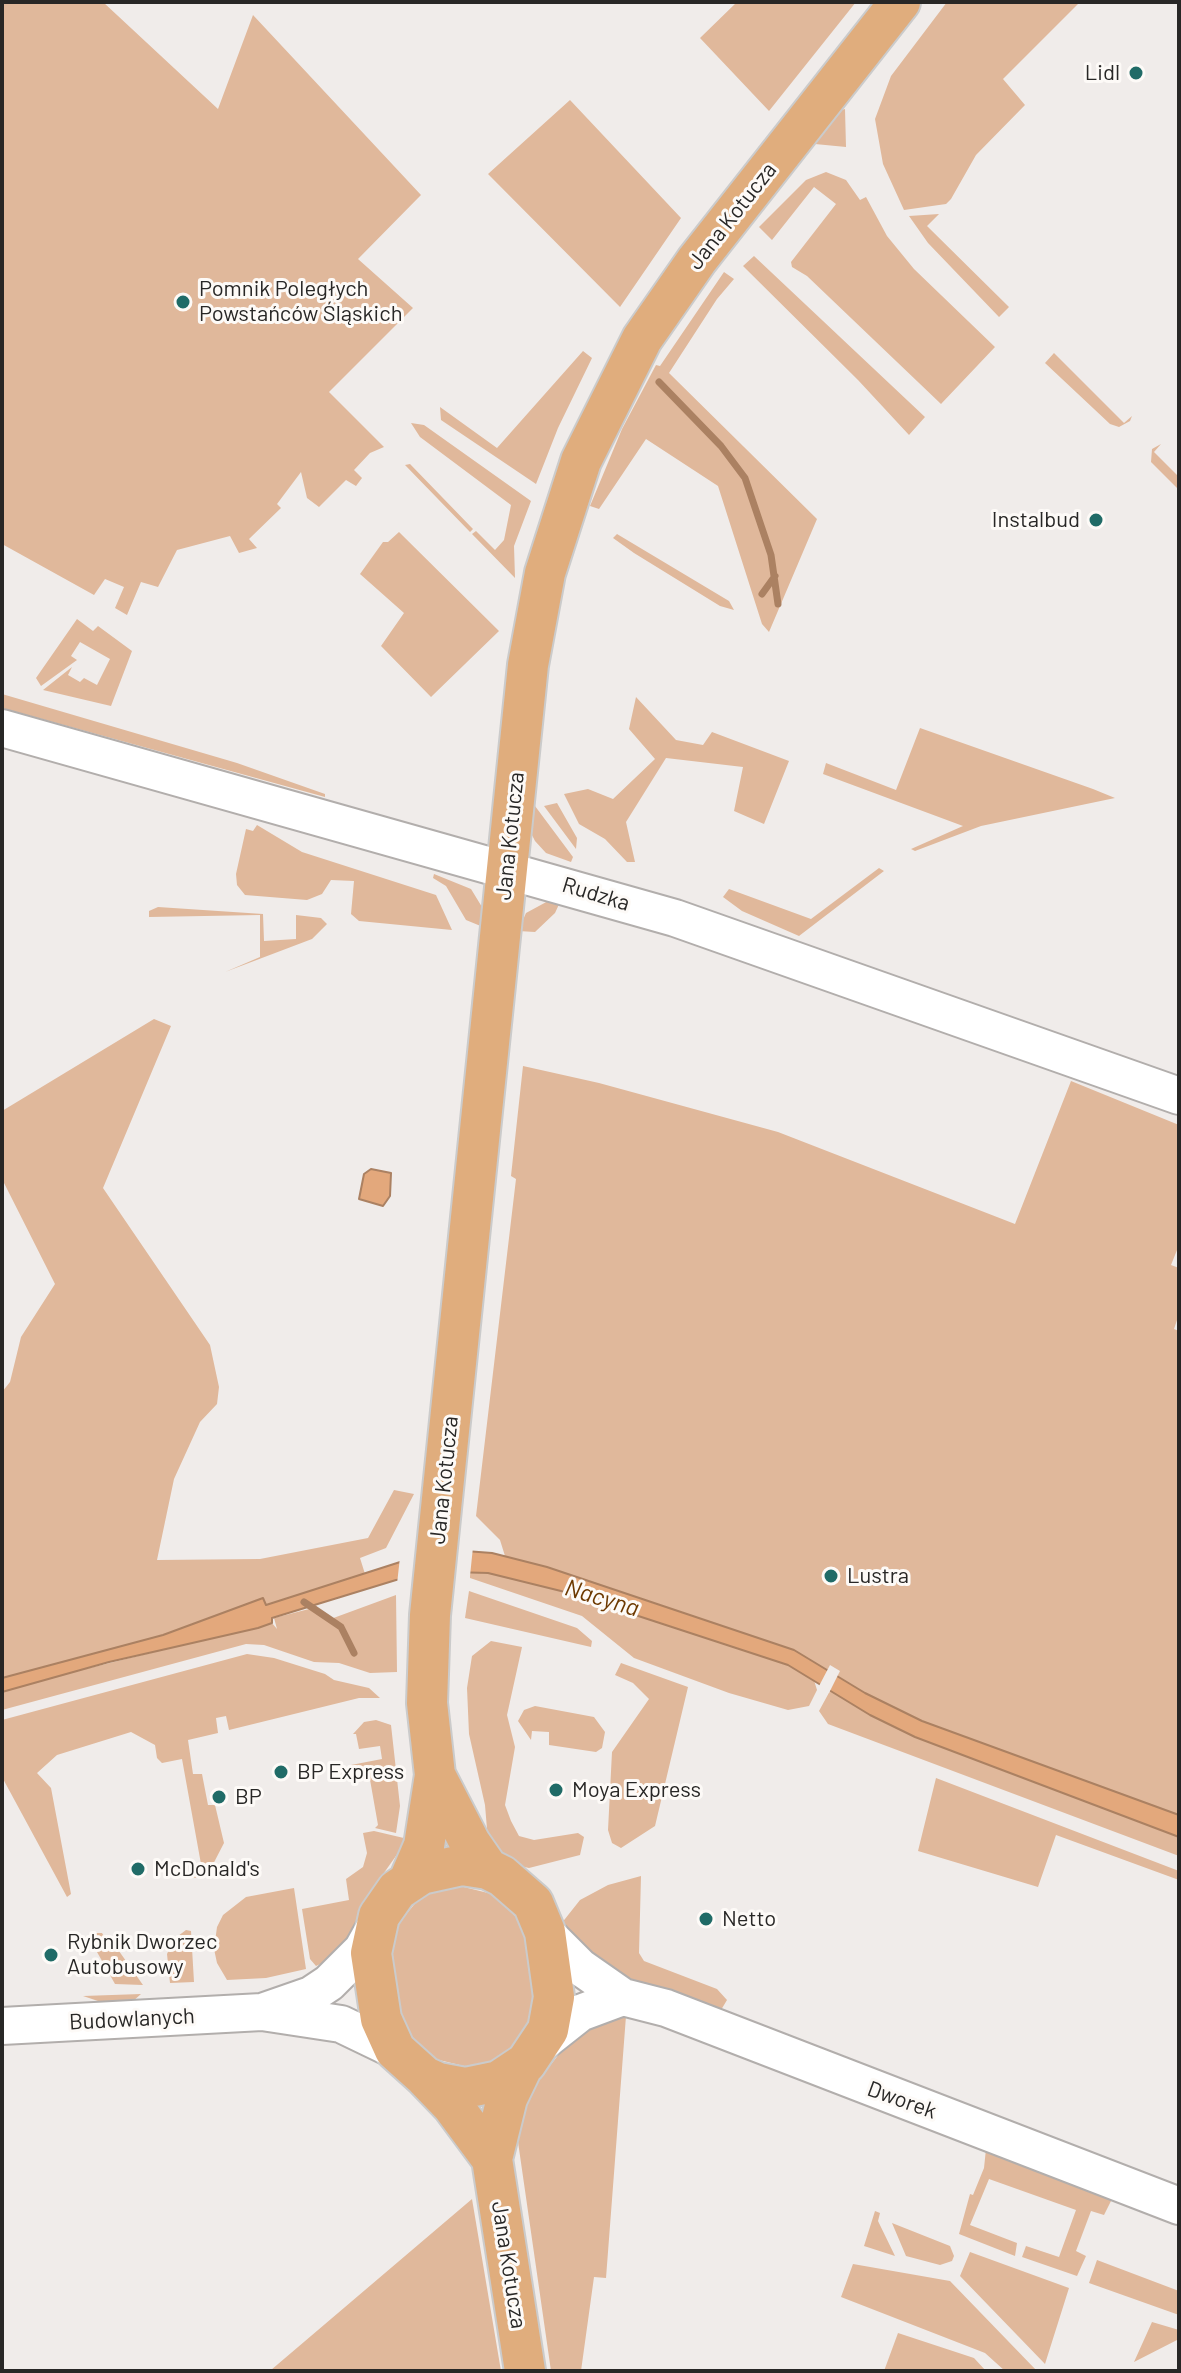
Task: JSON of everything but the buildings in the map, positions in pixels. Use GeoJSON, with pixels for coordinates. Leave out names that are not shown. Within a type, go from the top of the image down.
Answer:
{"type":"FeatureCollection","features":[{"type":"Feature","properties":{"kind":"main road","name":"Jana Kotucza"},"geometry":{"type":"LineString","coordinates":[[409,1881],[424,1846],[435,1775],[427,1703],[430,1615],[528,665],[542,588],[563,511],[594,430],[642,339],[666,301],[900,2]]}},
{"type":"Feature","properties":{"kind":"main road","name":"Jana Kotucza"},"geometry":{"type":"LineString","coordinates":[[435,1775],[470,1843],[488,1869]]}},
{"type":"Feature","properties":{"kind":"main road"},"geometry":{"type":"LineString","coordinates":[[449,1866],[488,1869],[517,1886],[529,1898],[545,1932],[554,1997],[532,2055],[499,2081],[465,2088],[425,2077],[395,2050],[383,2027],[378,2008],[371,1953],[376,1925],[391,1897],[409,1881],[449,1866]]}},
{"type":"Feature","properties":{"kind":"main road","name":"Jana Kotucza"},"geometry":{"type":"LineString","coordinates":[[525,2371],[492,2159],[507,2098],[532,2055]]}},
{"type":"Feature","properties":{"kind":"main road","name":"Jana Kotucza"},"geometry":{"type":"LineString","coordinates":[[425,2077],[452,2105],[492,2159]]}},
{"type":"Feature","properties":{"kind":"street","name":"Rudzka"},"geometry":{"type":"LineString","coordinates":[[2,728],[507,868],[675,918],[813,964],[1179,1096]]}},
{"type":"Feature","properties":{"kind":"street","name":"Budowlanych"},"geometry":{"type":"LineString","coordinates":[[262,2012],[311,1995],[329,1983],[359,1953],[376,1925]]}},
{"type":"Feature","properties":{"kind":"street","name":"Dworek"},"geometry":{"type":"LineString","coordinates":[[545,1932],[572,1961],[623,1997],[666,2008],[1179,2206]]}},
{"type":"Feature","properties":{"kind":"street"},"geometry":{"type":"LineString","coordinates":[[532,2055],[580,2013],[623,1997]]}},
{"type":"Feature","properties":{"kind":"street","name":"Budowlanych"},"geometry":{"type":"LineString","coordinates":[[2,2026],[262,2012],[341,2024],[395,2050]]}},
{"type":"Feature","properties":{"kind":"shaded area"},"geometry":{"type":"Polygon","coordinates":[[[2,2],[103,2],[218,109],[253,15],[421,195],[358,259],[413,308],[329,392],[384,447],[370,453],[354,470],[362,478],[356,486],[346,480],[319,507],[307,498],[301,472],[277,504],[281,508],[249,539],[257,548],[239,553],[230,536],[177,550],[158,587],[141,582],[127,615],[115,608],[124,587],[105,579],[94,595],[2,544],[2,2]]]}},
{"type":"Feature","properties":{"kind":"shaded area"},"geometry":{"type":"Polygon","coordinates":[[[737,2],[856,2],[769,111],[700,38],[737,2]]]}},
{"type":"Feature","properties":{"kind":"shaded area"},"geometry":{"type":"Polygon","coordinates":[[[947,2],[1080,2],[1003,79],[1025,105],[976,155],[951,199],[946,204],[904,210],[883,164],[875,119],[891,76],[947,2]]]}},
{"type":"Feature","properties":{"kind":"shaded area"},"geometry":{"type":"Polygon","coordinates":[[[570,100],[681,218],[620,307],[488,174],[570,100]]]}},
{"type":"Feature","properties":{"kind":"shaded area"},"geometry":{"type":"Polygon","coordinates":[[[845,109],[846,147],[815,144],[841,110],[845,109]]]}},
{"type":"Feature","properties":{"kind":"shaded area"},"geometry":{"type":"Polygon","coordinates":[[[826,172],[846,180],[860,200],[866,197],[887,236],[914,269],[995,347],[941,404],[807,276],[792,267],[791,262],[836,204],[814,187],[772,240],[759,227],[806,180],[826,172]]]}},
{"type":"Feature","properties":{"kind":"shaded area"},"geometry":{"type":"Polygon","coordinates":[[[939,214],[927,226],[1009,307],[999,317],[928,243],[909,216],[939,214]]]}},
{"type":"Feature","properties":{"kind":"shaded area"},"geometry":{"type":"Polygon","coordinates":[[[754,256],[925,417],[909,435],[743,266],[754,256]]]}},
{"type":"Feature","properties":{"kind":"shaded area"},"geometry":{"type":"Polygon","coordinates":[[[724,272],[734,279],[717,299],[669,373],[817,519],[769,632],[762,624],[718,486],[646,439],[599,509],[590,506],[622,429],[656,365],[660,366],[724,272]]]}},
{"type":"Feature","properties":{"kind":"shaded area"},"geometry":{"type":"Polygon","coordinates":[[[583,351],[592,358],[558,428],[536,484],[441,420],[440,407],[497,448],[583,351]]]}},
{"type":"Feature","properties":{"kind":"shaded area"},"geometry":{"type":"Polygon","coordinates":[[[1054,353],[1124,423],[1132,416],[1130,421],[1119,427],[1110,424],[1045,363],[1054,353]]]}},
{"type":"Feature","properties":{"kind":"shaded area"},"geometry":{"type":"Polygon","coordinates":[[[411,423],[424,425],[531,501],[514,546],[515,578],[472,534],[476,531],[495,550],[504,540],[511,505],[420,437],[411,423]]]}},
{"type":"Feature","properties":{"kind":"shaded area"},"geometry":{"type":"Polygon","coordinates":[[[1161,444],[1154,452],[1179,477],[1179,490],[1151,462],[1152,449],[1161,444]]]}},
{"type":"Feature","properties":{"kind":"shaded area"},"geometry":{"type":"Polygon","coordinates":[[[410,464],[473,529],[470,532],[405,465],[410,464]]]}},
{"type":"Feature","properties":{"kind":"shaded area"},"geometry":{"type":"Polygon","coordinates":[[[399,532],[499,631],[431,697],[381,646],[404,613],[360,574],[383,542],[388,542],[399,532]]]}},
{"type":"Feature","properties":{"kind":"shaded area"},"geometry":{"type":"Polygon","coordinates":[[[617,534],[729,601],[734,610],[720,606],[634,553],[613,538],[617,534]]]}},
{"type":"Feature","properties":{"kind":"shaded area"},"geometry":{"type":"Polygon","coordinates":[[[77,619],[93,631],[98,626],[132,651],[111,706],[43,690],[72,667],[68,675],[80,682],[84,678],[97,685],[110,659],[80,642],[71,656],[77,660],[41,686],[36,678],[77,619]]]}},
{"type":"Feature","properties":{"kind":"shaded area"},"geometry":{"type":"Polygon","coordinates":[[[2,694],[237,763],[325,794],[325,797],[2,708],[2,694]]]}},
{"type":"Feature","properties":{"kind":"shaded area"},"geometry":{"type":"Polygon","coordinates":[[[636,697],[676,740],[703,745],[712,732],[789,761],[764,824],[734,811],[743,767],[666,758],[626,822],[635,862],[627,862],[605,839],[579,824],[564,794],[588,789],[613,799],[655,759],[629,729],[636,697]]]}},
{"type":"Feature","properties":{"kind":"shaded area"},"geometry":{"type":"Polygon","coordinates":[[[920,728],[1115,798],[981,826],[915,851],[911,849],[963,826],[823,774],[826,763],[896,790],[920,728]]]}},
{"type":"Feature","properties":{"kind":"shaded area"},"geometry":{"type":"Polygon","coordinates":[[[557,803],[577,838],[576,849],[544,806],[557,803]]]}},
{"type":"Feature","properties":{"kind":"shaded area"},"geometry":{"type":"Polygon","coordinates":[[[531,806],[535,806],[573,857],[571,862],[546,853],[535,841],[530,831],[531,806]]]}},
{"type":"Feature","properties":{"kind":"shaded area"},"geometry":{"type":"Polygon","coordinates":[[[257,825],[302,852],[436,895],[452,930],[359,921],[351,914],[354,881],[331,880],[322,894],[307,900],[245,895],[237,885],[236,874],[246,829],[253,831],[257,825]]]}},
{"type":"Feature","properties":{"kind":"shaded area"},"geometry":{"type":"Polygon","coordinates":[[[879,868],[884,871],[799,936],[742,911],[723,897],[729,889],[811,919],[879,868]]]}},
{"type":"Feature","properties":{"kind":"shaded area"},"geometry":{"type":"Polygon","coordinates":[[[434,874],[471,889],[482,907],[483,927],[466,920],[446,886],[433,878],[434,874]]]}},
{"type":"Feature","properties":{"kind":"shaded area"},"geometry":{"type":"Polygon","coordinates":[[[550,900],[561,900],[555,913],[535,932],[518,931],[526,913],[550,900]]]}},
{"type":"Feature","properties":{"kind":"shaded area"},"geometry":{"type":"Polygon","coordinates":[[[158,907],[263,914],[264,941],[296,939],[296,915],[321,918],[327,924],[312,939],[225,972],[260,957],[260,915],[149,917],[149,911],[158,907]]]}},
{"type":"Feature","properties":{"kind":"shaded area"},"geometry":{"type":"Polygon","coordinates":[[[154,1019],[171,1026],[103,1188],[210,1345],[219,1387],[217,1404],[200,1422],[174,1479],[157,1560],[260,1559],[368,1538],[394,1490],[414,1494],[386,1548],[360,1558],[365,1574],[265,1606],[263,1599],[163,1635],[2,1678],[2,1392],[10,1382],[21,1337],[55,1284],[2,1179],[2,1111],[154,1019]]]}},
{"type":"Feature","properties":{"kind":"shaded area"},"geometry":{"type":"Polygon","coordinates":[[[523,1066],[599,1083],[778,1132],[1015,1224],[1071,1081],[1179,1125],[1179,1245],[1171,1265],[1179,1268],[1179,1314],[1174,1329],[1179,1331],[1179,1815],[922,1721],[865,1693],[794,1650],[505,1556],[500,1540],[476,1516],[516,1179],[511,1176],[523,1066]]]}},
{"type":"Feature","properties":{"kind":"shaded area"},"geometry":{"type":"Polygon","coordinates":[[[470,1572],[501,1575],[542,1585],[788,1665],[813,1677],[817,1690],[809,1706],[788,1710],[729,1693],[634,1658],[582,1616],[470,1578],[470,1572]]]}},
{"type":"Feature","properties":{"kind":"shaded area"},"geometry":{"type":"Polygon","coordinates":[[[469,1591],[577,1628],[592,1641],[591,1647],[465,1618],[469,1591]]]}},
{"type":"Feature","properties":{"kind":"shaded area"},"geometry":{"type":"Polygon","coordinates":[[[396,1595],[397,1672],[370,1673],[339,1663],[314,1662],[264,1645],[246,1644],[2,1710],[2,1692],[49,1678],[272,1623],[277,1629],[274,1618],[309,1609],[328,1620],[396,1595]]]}},
{"type":"Feature","properties":{"kind":"shaded area"},"geometry":{"type":"Polygon","coordinates":[[[491,1641],[522,1647],[507,1715],[515,1747],[505,1805],[511,1821],[519,1836],[534,1840],[578,1833],[584,1837],[580,1855],[529,1868],[515,1865],[488,1841],[485,1805],[469,1734],[467,1688],[472,1656],[491,1641]]]}},
{"type":"Feature","properties":{"kind":"shaded area"},"geometry":{"type":"Polygon","coordinates":[[[247,1654],[274,1658],[325,1674],[334,1680],[369,1688],[380,1698],[359,1698],[229,1730],[226,1716],[216,1718],[218,1733],[188,1740],[193,1774],[202,1774],[208,1805],[215,1805],[224,1843],[208,1874],[195,1878],[189,1875],[201,1864],[182,1759],[162,1763],[157,1758],[155,1745],[131,1732],[57,1755],[37,1773],[51,1788],[71,1894],[67,1897],[2,1777],[2,1720],[247,1654]]]}},
{"type":"Feature","properties":{"kind":"shaded area"},"geometry":{"type":"Polygon","coordinates":[[[621,1663],[688,1687],[655,1826],[621,1848],[612,1843],[608,1830],[612,1752],[649,1699],[633,1683],[615,1675],[621,1663]]]}},
{"type":"Feature","properties":{"kind":"shaded area"},"geometry":{"type":"Polygon","coordinates":[[[831,1689],[870,1715],[915,1737],[1179,1837],[1179,1856],[828,1724],[819,1711],[831,1689]]]}},
{"type":"Feature","properties":{"kind":"shaded area"},"geometry":{"type":"Polygon","coordinates":[[[535,1706],[594,1717],[605,1732],[602,1748],[596,1752],[549,1745],[549,1732],[532,1731],[531,1740],[518,1721],[524,1710],[535,1706]]]}},
{"type":"Feature","properties":{"kind":"shaded area"},"geometry":{"type":"Polygon","coordinates":[[[376,1720],[391,1725],[400,1806],[396,1833],[375,1828],[378,1825],[369,1774],[353,1776],[351,1765],[382,1759],[380,1746],[359,1749],[356,1734],[353,1734],[364,1722],[376,1720]]]}},
{"type":"Feature","properties":{"kind":"shaded area"},"geometry":{"type":"Polygon","coordinates":[[[936,1778],[1179,1871],[1179,1880],[1056,1835],[1038,1887],[918,1851],[936,1778]]]}},
{"type":"Feature","properties":{"kind":"shaded area"},"geometry":{"type":"Polygon","coordinates":[[[374,1831],[408,1839],[364,1901],[348,1939],[329,1960],[316,1966],[310,1959],[302,1909],[349,1900],[346,1879],[363,1867],[367,1853],[363,1833],[374,1831]]]}},
{"type":"Feature","properties":{"kind":"shaded area"},"geometry":{"type":"Polygon","coordinates":[[[641,1876],[639,1953],[644,1961],[717,1989],[727,2000],[718,2015],[606,1970],[561,1924],[580,1900],[608,1885],[641,1876]]]}},
{"type":"Feature","properties":{"kind":"shaded area"},"geometry":{"type":"Polygon","coordinates":[[[460,1886],[492,1894],[517,1918],[525,1937],[533,1994],[527,2026],[513,2047],[489,2062],[468,2067],[435,2059],[413,2041],[399,2013],[392,1951],[399,1923],[417,1901],[435,1891],[460,1886]]]}},
{"type":"Feature","properties":{"kind":"shaded area"},"geometry":{"type":"Polygon","coordinates":[[[294,1888],[306,1969],[266,1978],[227,1980],[217,1963],[214,1949],[217,1927],[223,1915],[246,1897],[294,1888]]]}},
{"type":"Feature","properties":{"kind":"shaded area"},"geometry":{"type":"Polygon","coordinates":[[[186,1930],[191,1931],[194,1982],[170,1983],[167,1954],[174,1939],[186,1930]]]}},
{"type":"Feature","properties":{"kind":"shaded area"},"geometry":{"type":"Polygon","coordinates":[[[102,1933],[110,1946],[114,1944],[143,1985],[115,1984],[88,1936],[102,1933]]]}},
{"type":"Feature","properties":{"kind":"shaded area"},"geometry":{"type":"Polygon","coordinates":[[[141,1994],[132,2002],[104,2003],[83,1996],[141,1994]]]}},
{"type":"Feature","properties":{"kind":"shaded area"},"geometry":{"type":"Polygon","coordinates":[[[626,2016],[606,2278],[594,2277],[581,2371],[551,2371],[516,2128],[530,2091],[567,2044],[599,2022],[626,2016]]]}},
{"type":"Feature","properties":{"kind":"shaded area"},"geometry":{"type":"Polygon","coordinates":[[[986,2149],[1112,2199],[1104,2215],[1091,2211],[1076,2251],[1086,2256],[1077,2276],[1022,2257],[1026,2246],[1059,2257],[1076,2210],[989,2179],[970,2225],[1017,2243],[1015,2256],[959,2234],[970,2194],[973,2195],[984,2168],[986,2149]]]}},
{"type":"Feature","properties":{"kind":"shaded area"},"geometry":{"type":"Polygon","coordinates":[[[472,2199],[501,2371],[271,2370],[472,2199]]]}},
{"type":"Feature","properties":{"kind":"shaded area"},"geometry":{"type":"Polygon","coordinates":[[[875,2211],[880,2213],[878,2221],[895,2256],[864,2246],[875,2211]]]}},
{"type":"Feature","properties":{"kind":"shaded area"},"geometry":{"type":"Polygon","coordinates":[[[892,2223],[950,2246],[954,2256],[952,2261],[940,2265],[906,2256],[892,2223]]]}},
{"type":"Feature","properties":{"kind":"shaded area"},"geometry":{"type":"Polygon","coordinates":[[[970,2252],[1069,2288],[1045,2364],[960,2276],[970,2252]]]}},
{"type":"Feature","properties":{"kind":"shaded area"},"geometry":{"type":"Polygon","coordinates":[[[1097,2260],[1179,2291],[1179,2315],[1089,2283],[1097,2260]]]}},
{"type":"Feature","properties":{"kind":"shaded area"},"geometry":{"type":"Polygon","coordinates":[[[853,2264],[950,2281],[1037,2371],[1005,2371],[985,2353],[841,2297],[853,2264]]]}},
{"type":"Feature","properties":{"kind":"shaded area"},"geometry":{"type":"Polygon","coordinates":[[[1152,2322],[1179,2330],[1179,2339],[1134,2362],[1152,2322]]]}},
{"type":"Feature","properties":{"kind":"shaded area"},"geometry":{"type":"Polygon","coordinates":[[[898,2333],[974,2358],[986,2371],[884,2371],[898,2333]]]}},
{"type":"Feature","properties":{"kind":"water"},"geometry":{"type":"Polygon","coordinates":[[[371,1169],[391,1173],[390,1196],[383,1206],[359,1199],[364,1174],[371,1169]]]}},
{"type":"Feature","properties":{"kind":"water","name":"Nacyna"},"geometry":{"type":"Polygon","coordinates":[[[452,1550],[492,1553],[547,1567],[794,1650],[865,1693],[922,1721],[1179,1815],[1179,1837],[915,1737],[870,1715],[788,1665],[565,1592],[488,1573],[453,1572],[396,1580],[272,1618],[272,1623],[258,1628],[109,1662],[2,1692],[2,1678],[163,1635],[263,1598],[266,1605],[422,1555],[452,1550]]]}},
{"type":"Feature","properties":{"kind":"pier"},"geometry":{"type":"Polygon","coordinates":[[[451,1546],[473,1547],[470,1576],[397,1584],[400,1557],[451,1546]]]}},
{"type":"Feature","properties":{"kind":"pier"},"geometry":{"type":"Polygon","coordinates":[[[830,1665],[840,1671],[829,1693],[819,1686],[830,1665]]]}},
{"type":"Feature","properties":{"kind":"waterway"},"geometry":{"type":"LineString","coordinates":[[659,382],[721,446],[745,478],[771,555],[778,604]]}},
{"type":"Feature","properties":{"kind":"waterway"},"geometry":{"type":"LineString","coordinates":[[762,594],[775,576]]}},
{"type":"Feature","properties":{"kind":"waterway"},"geometry":{"type":"LineString","coordinates":[[304,1602],[341,1627],[354,1653]]}},
{"type":"Feature","properties":{"kind":"place","name":"Lidl"},"geometry":{"type":"Point","coordinates":[1136,73]}},
{"type":"Feature","properties":{"kind":"place","name":"Pomnik Poległych Powstańców Śląskich"},"geometry":{"type":"Point","coordinates":[183,302]}},
{"type":"Feature","properties":{"kind":"place","name":"Instalbud"},"geometry":{"type":"Point","coordinates":[1096,520]}},
{"type":"Feature","properties":{"kind":"place","name":"Lustra"},"geometry":{"type":"Point","coordinates":[831,1576]}},
{"type":"Feature","properties":{"kind":"place","name":"BP Express"},"geometry":{"type":"Point","coordinates":[281,1772]}},
{"type":"Feature","properties":{"kind":"place","name":"Moya Express"},"geometry":{"type":"Point","coordinates":[556,1790]}},
{"type":"Feature","properties":{"kind":"place","name":"BP"},"geometry":{"type":"Point","coordinates":[219,1797]}},
{"type":"Feature","properties":{"kind":"place","name":"McDonald's"},"geometry":{"type":"Point","coordinates":[138,1869]}},
{"type":"Feature","properties":{"kind":"place","name":"Netto"},"geometry":{"type":"Point","coordinates":[706,1919]}},
{"type":"Feature","properties":{"kind":"place","name":"Rybnik Dworzec Autobusowy"},"geometry":{"type":"Point","coordinates":[51,1955]}}]}
